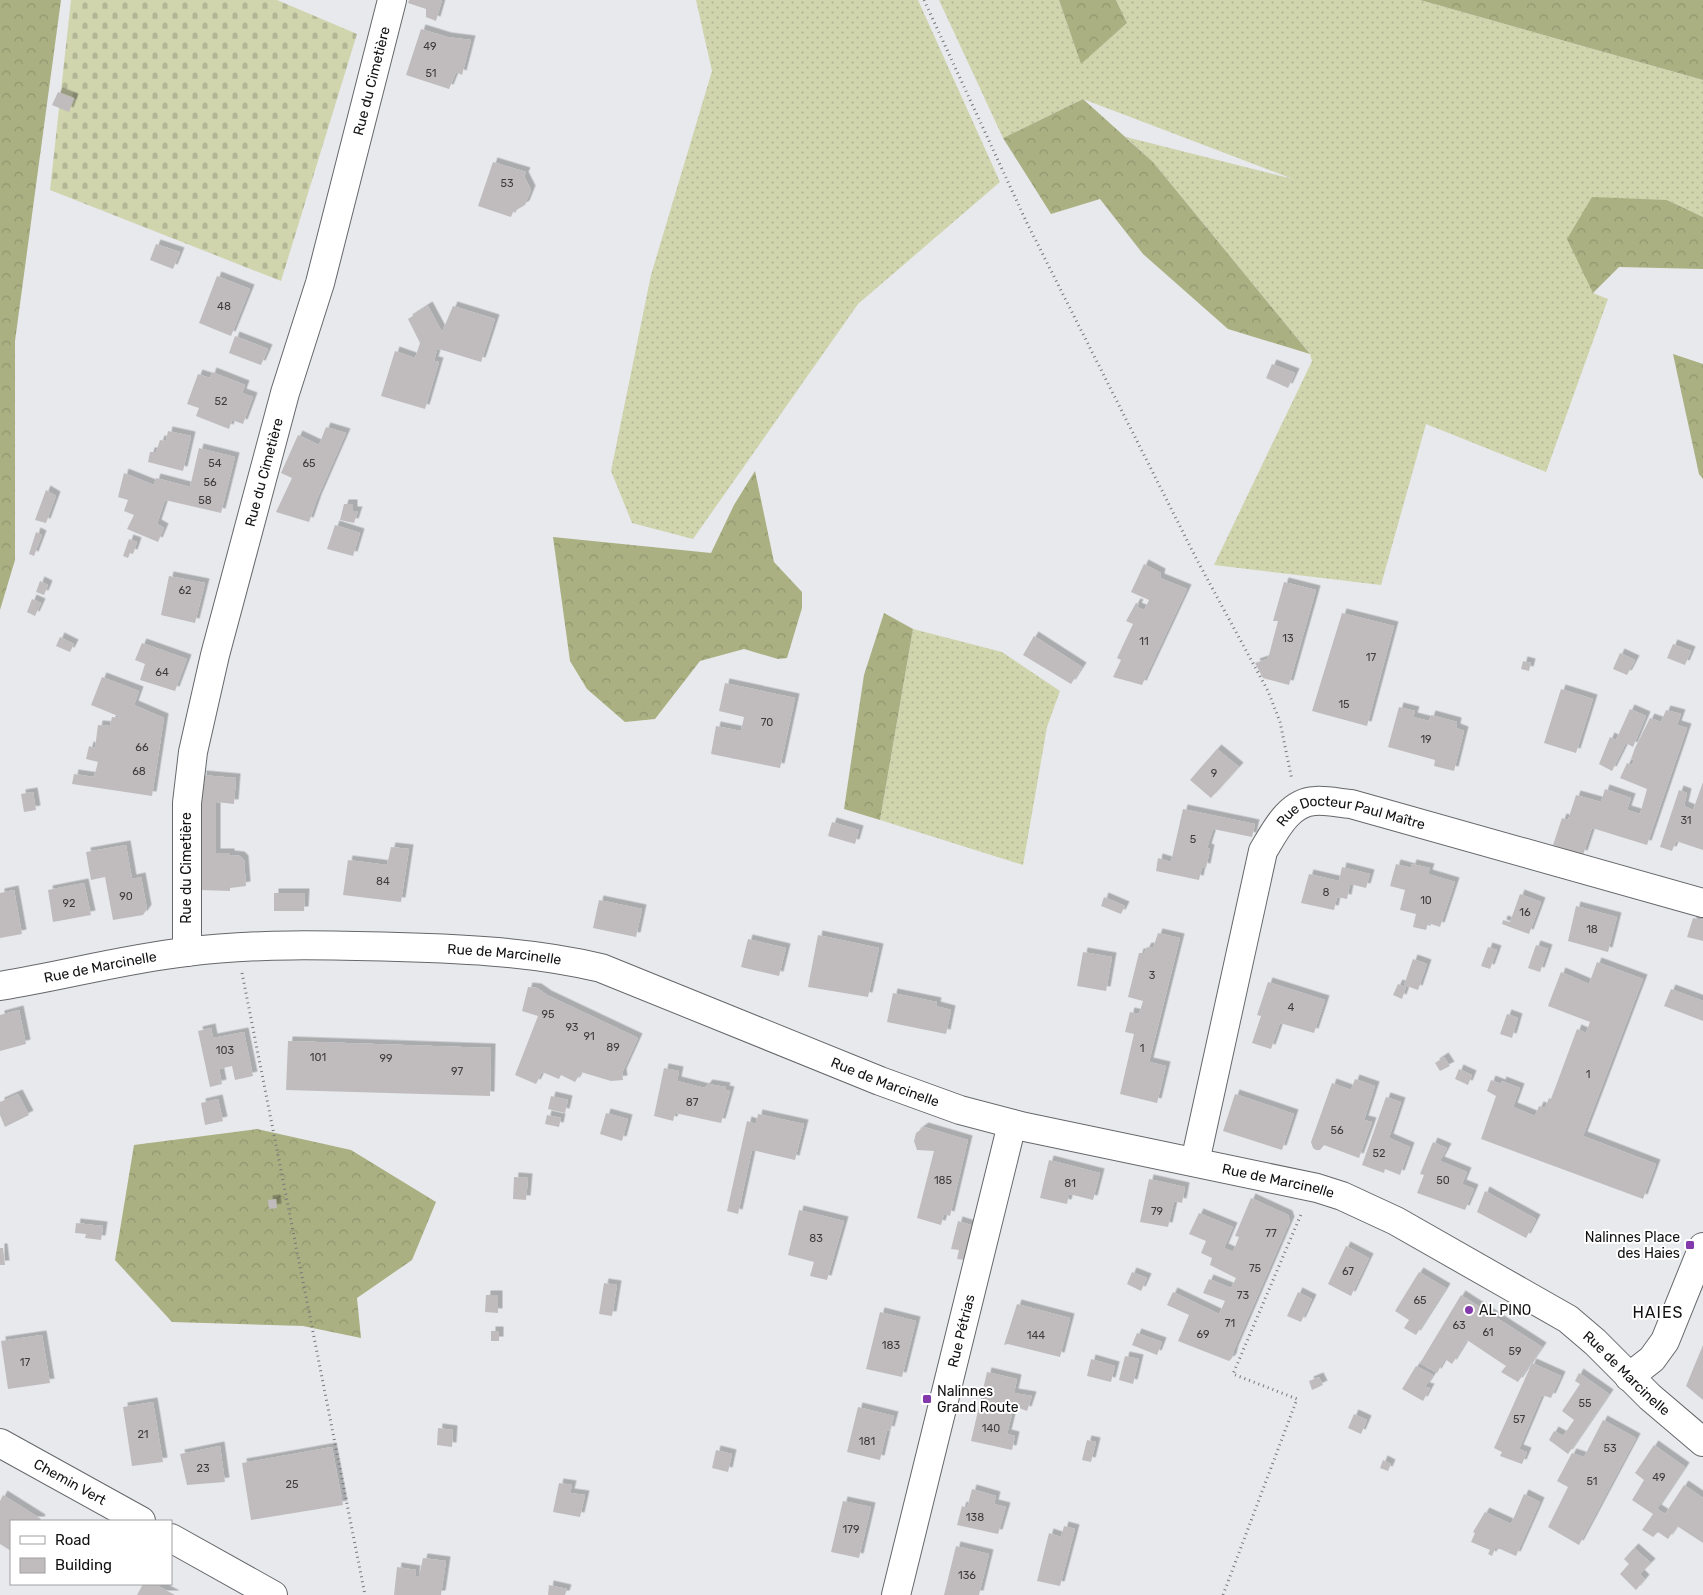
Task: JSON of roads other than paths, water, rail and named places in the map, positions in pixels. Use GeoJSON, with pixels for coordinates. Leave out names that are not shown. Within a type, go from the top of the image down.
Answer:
{"type":"FeatureCollection","features":[{"type":"Feature","properties":{"kind":"street","name":"Rue du Cimetière"},"geometry":{"type":"LineString","coordinates":[[187,952],[186,803],[194,752],[215,655],[285,392],[320,283],[392,0]]}},
{"type":"Feature","properties":{"kind":"street","name":"Rue Docteur Paul Maître"},"geometry":{"type":"LineString","coordinates":[[1195,1162],[1263,851],[1278,825],[1294,808],[1314,801],[1351,804],[1650,886],[1703,903]]}},
{"type":"Feature","properties":{"kind":"street","name":"Rue de Marcinelle"},"geometry":{"type":"LineString","coordinates":[[0,986],[187,952],[298,945],[501,951],[582,963],[637,981],[897,1088],[960,1110],[1012,1124],[1313,1187],[1342,1196],[1390,1217],[1538,1300],[1577,1326],[1703,1442]]}},
{"type":"Feature","properties":{"kind":"street","name":"Rue Pétrias"},"geometry":{"type":"LineString","coordinates":[[896,1595],[1012,1124]]}},
{"type":"Feature","properties":{"kind":"street"},"geometry":{"type":"LineString","coordinates":[[1630,1376],[1652,1359],[1665,1341],[1703,1247]]}},
{"type":"Feature","properties":{"kind":"street","name":"Chemin Vert"},"geometry":{"type":"LineString","coordinates":[[0,1443],[139,1520]]}},
{"type":"Feature","properties":{"kind":"street"},"geometry":{"type":"LineString","coordinates":[[172,1539],[273,1595]]}},
{"type":"Feature","properties":{"kind":"place","name":"Nalinnes Place des Haies"},"geometry":{"type":"Point","coordinates":[1690,1245]}},
{"type":"Feature","properties":{"kind":"place","name":"AL PINO"},"geometry":{"type":"Point","coordinates":[1469,1310]}},
{"type":"Feature","properties":{"kind":"place","name":"Nalinnes Grand Route"},"geometry":{"type":"Point","coordinates":[927,1399]}},
{"type":"Feature","properties":{"kind":"district","name":"HAIES"},"geometry":{"type":"Point","coordinates":[1658,1312]}}]}
